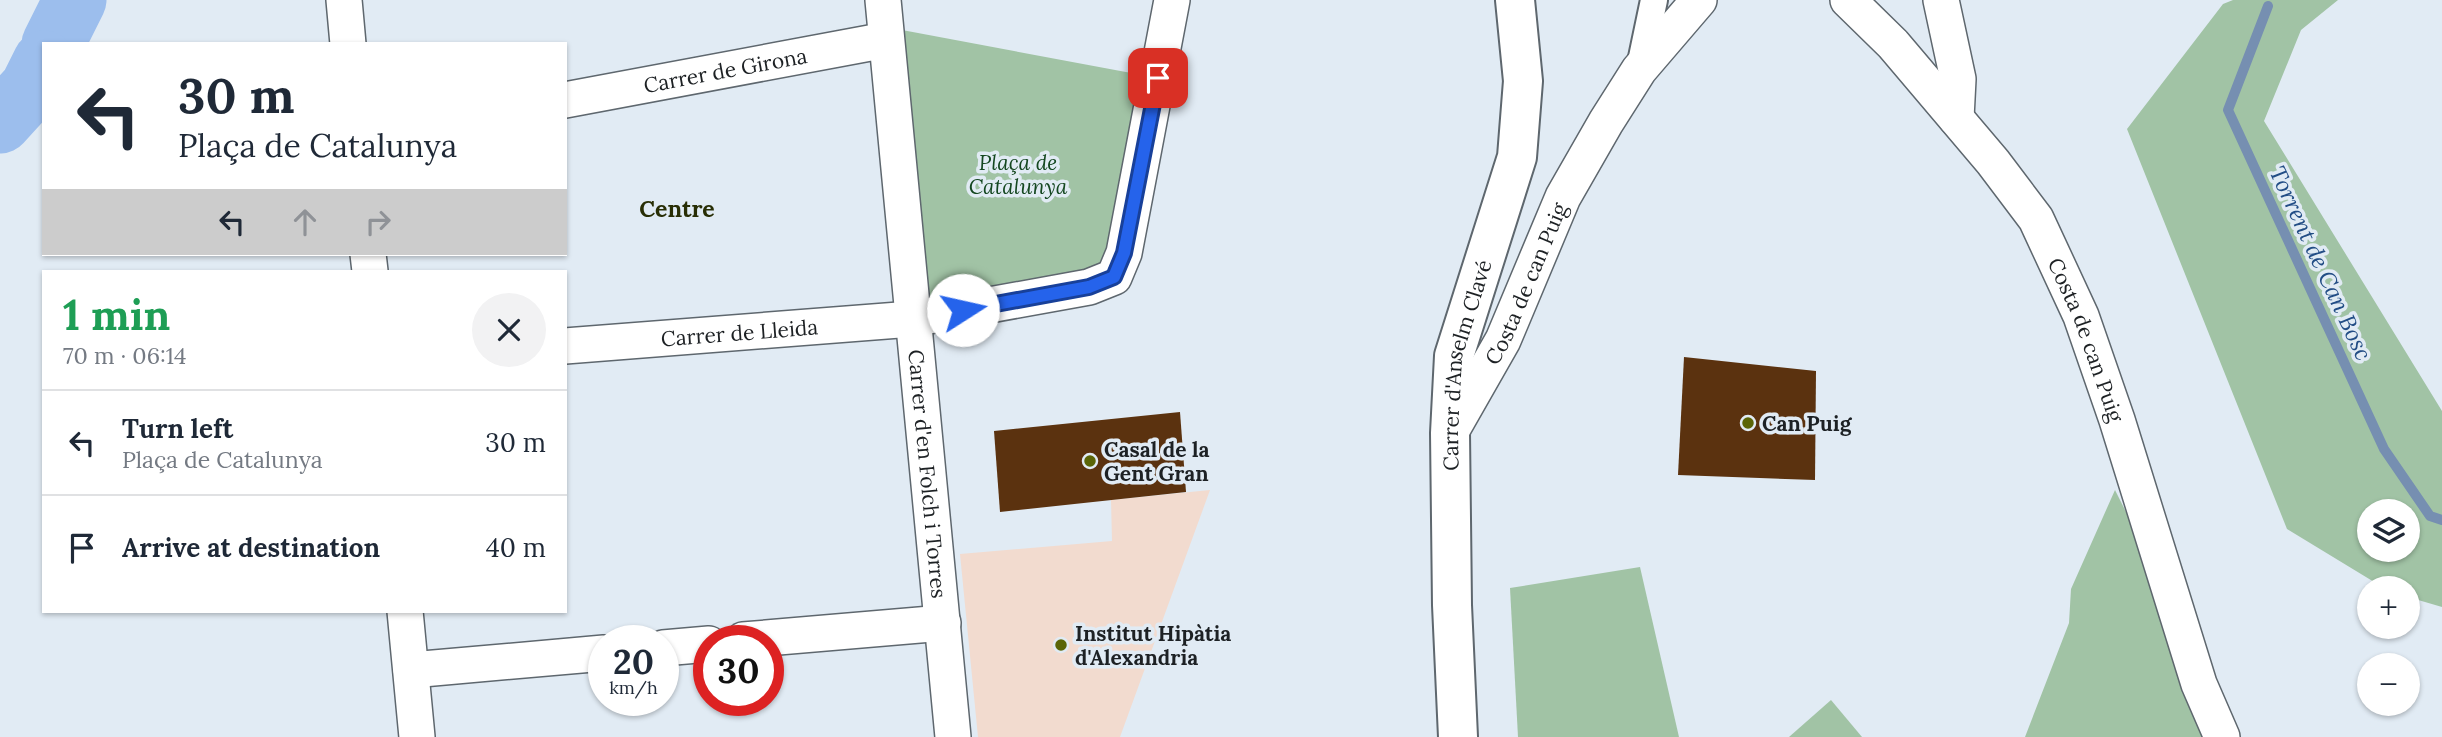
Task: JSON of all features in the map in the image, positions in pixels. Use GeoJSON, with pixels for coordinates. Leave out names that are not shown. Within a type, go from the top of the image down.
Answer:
{"type":"FeatureCollection","features":[{"type":"Feature","properties":{"kind":"street"},"geometry":{"type":"LineString","coordinates":[[344,0],[348,42]]}},
{"type":"Feature","properties":{"kind":"street","name":"Carrer d'en Folch i Torres"},"geometry":{"type":"LineString","coordinates":[[883,0],[953,737]]}},
{"type":"Feature","properties":{"kind":"street"},"geometry":{"type":"LineString","coordinates":[[912,319],[1089,287],[1114,277],[1124,253],[1172,0]]}},
{"type":"Feature","properties":{"kind":"street"},"geometry":{"type":"LineString","coordinates":[[1639,70],[1654,0]]}},
{"type":"Feature","properties":{"kind":"street","name":"Costa de can Puig"},"geometry":{"type":"LineString","coordinates":[[1450,433],[1503,340],[1563,197],[1639,70],[1699,0]]}},
{"type":"Feature","properties":{"kind":"street","name":"Costa de can Puig"},"geometry":{"type":"LineString","coordinates":[[1848,0],[1893,44],[2036,219],[2081,316],[2117,420],[2199,684],[2222,737]]}},
{"type":"Feature","properties":{"kind":"street"},"geometry":{"type":"LineString","coordinates":[[1941,0],[1958,79],[1956,118]]}},
{"type":"Feature","properties":{"kind":"street","name":"Carrer d'Anselm Clavé"},"geometry":{"type":"LineString","coordinates":[[1458,737],[1452,604],[1450,433],[1454,356],[1517,157],[1523,81],[1509,3]]}},
{"type":"Feature","properties":{"kind":"street","name":"Carrer de Girona"},"geometry":{"type":"LineString","coordinates":[[567,100],[886,40]]}},
{"type":"Feature","properties":{"kind":"street","name":"Carrer de Lleida"},"geometry":{"type":"LineString","coordinates":[[567,346],[912,319]]}},
{"type":"Feature","properties":{"kind":"street"},"geometry":{"type":"LineString","coordinates":[[405,613],[417,737]]}},
{"type":"Feature","properties":{"kind":"street"},"geometry":{"type":"LineString","coordinates":[[784,637],[943,623]]}},
{"type":"Feature","properties":{"kind":"street"},"geometry":{"type":"LineString","coordinates":[[411,670],[588,654]]}},
{"type":"Feature","properties":{"kind":"shaded area","name":"Institut Hipàtia d'Alexandria"},"geometry":{"type":"Polygon","coordinates":[[[1210,490],[1120,737],[978,737],[960,554],[1112,541],[1111,500],[1210,490]]]}},
{"type":"Feature","properties":{"kind":"green space"},"geometry":{"type":"Polygon","coordinates":[[[2233,0],[2338,0],[2301,30],[2264,121],[2442,411],[2442,607],[2420,601],[2420,576],[2364,576],[2287,529],[2127,129],[2223,4],[2233,0]]]}},
{"type":"Feature","properties":{"kind":"green space","name":"Plaça de Catalunya"},"geometry":{"type":"Polygon","coordinates":[[[886,27],[1158,78],[1114,277],[912,319],[886,27]]]}},
{"type":"Feature","properties":{"kind":"green space"},"geometry":{"type":"Polygon","coordinates":[[[2115,490],[2183,626],[2222,737],[2025,737],[2069,623],[2071,589],[2115,490]]]}},
{"type":"Feature","properties":{"kind":"green space"},"geometry":{"type":"Polygon","coordinates":[[[1640,567],[1679,737],[1518,737],[1510,588],[1640,567]]]}},
{"type":"Feature","properties":{"kind":"green space"},"geometry":{"type":"Polygon","coordinates":[[[1831,700],[1862,737],[1789,737],[1831,700]]]}},
{"type":"Feature","properties":{"kind":"building","name":"Can Puig"},"geometry":{"type":"Polygon","coordinates":[[[1684,357],[1816,371],[1815,480],[1678,475],[1684,357]]]}},
{"type":"Feature","properties":{"kind":"building","name":"Casal de la Gent Gran"},"geometry":{"type":"Polygon","coordinates":[[[1180,412],[1186,492],[1000,512],[994,431],[1180,412]]]}},
{"type":"Feature","properties":{"kind":"waterway"},"geometry":{"type":"LineString","coordinates":[[54,42],[75,0]]}},
{"type":"Feature","properties":{"kind":"waterway","name":"Torrent de Can Bosc"},"geometry":{"type":"LineString","coordinates":[[2268,6],[2228,110],[2384,449],[2430,516],[2442,520]]}},
{"type":"Feature","properties":{"kind":"waterway"},"geometry":{"type":"LineString","coordinates":[[0,122],[31,88],[42,66]]}},
{"type":"Feature","properties":{"kind":"place","name":"Can Puig"},"geometry":{"type":"Point","coordinates":[1748,423]}},
{"type":"Feature","properties":{"kind":"place","name":"Casal de la Gent Gran"},"geometry":{"type":"Point","coordinates":[1090,461]}},
{"type":"Feature","properties":{"kind":"place","name":"Institut Hipàtia d'Alexandria"},"geometry":{"type":"Point","coordinates":[1061,645]}},
{"type":"Feature","properties":{"kind":"district","name":"Centre"},"geometry":{"type":"Point","coordinates":[677,208]}},
{"type":"Feature","properties":{"kind":"route"},"geometry":{"type":"LineString","coordinates":[[963,310],[1089,287],[1114,277],[1124,253],[1158,78]]}}]}
